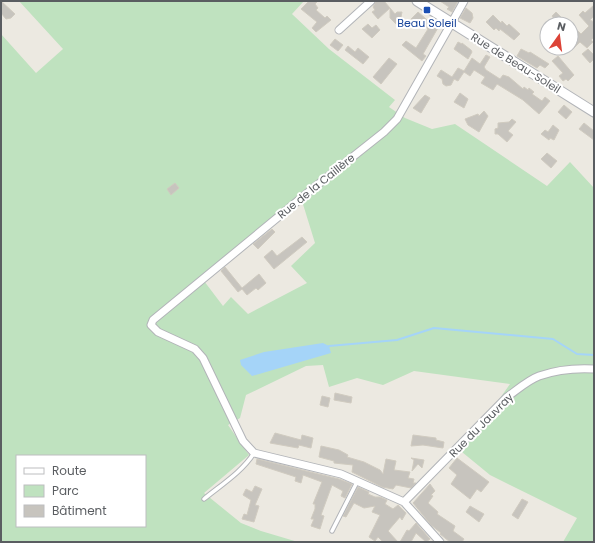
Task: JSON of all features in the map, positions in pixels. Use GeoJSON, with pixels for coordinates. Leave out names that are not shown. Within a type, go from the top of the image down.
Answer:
{"type":"FeatureCollection","features":[{"type":"Feature","properties":{"kind":"street"},"geometry":{"type":"LineString","coordinates":[[339,30],[371,1]]}},
{"type":"Feature","properties":{"kind":"street","name":"Rue de Beau-Soleil"},"geometry":{"type":"LineString","coordinates":[[417,1],[594,112]]}},
{"type":"Feature","properties":{"kind":"street","name":"Rue de la Caillère"},"geometry":{"type":"LineString","coordinates":[[254,453],[243,441],[203,358],[195,349],[158,332],[151,325],[159,315],[384,132],[397,119],[464,1]]}},
{"type":"Feature","properties":{"kind":"street","name":"Rue du Jauvray"},"geometry":{"type":"LineString","coordinates":[[404,502],[508,397],[525,384],[538,376],[559,371],[594,368]]}},
{"type":"Feature","properties":{"kind":"street"},"geometry":{"type":"LineString","coordinates":[[254,453],[341,474],[404,502],[440,542]]}},
{"type":"Feature","properties":{"kind":"lane"},"geometry":{"type":"LineString","coordinates":[[204,499],[249,462],[254,453]]}},
{"type":"Feature","properties":{"kind":"lane"},"geometry":{"type":"LineString","coordinates":[[332,531],[358,481]]}},
{"type":"Feature","properties":{"kind":"green space"},"geometry":{"type":"Polygon","coordinates":[[[19,1],[304,1],[292,14],[329,49],[395,100],[389,107],[405,118],[432,129],[455,124],[547,186],[570,162],[594,188],[594,542],[563,542],[577,518],[490,475],[462,452],[510,384],[414,371],[383,385],[357,378],[329,387],[323,365],[306,366],[246,395],[240,418],[228,425],[249,455],[204,493],[241,523],[261,531],[298,542],[1,542],[1,34],[36,73],[63,49],[19,1]],[[296,198],[201,277],[223,306],[231,297],[248,314],[307,283],[291,266],[315,243],[302,201],[296,198]]]}},
{"type":"Feature","properties":{"kind":"water"},"geometry":{"type":"Polygon","coordinates":[[[323,343],[329,346],[331,353],[252,376],[241,365],[240,360],[264,352],[323,343]]]}},
{"type":"Feature","properties":{"kind":"building"},"geometry":{"type":"Polygon","coordinates":[[[1,1],[15,14],[11,18],[6,19],[1,13],[1,1]]]}},
{"type":"Feature","properties":{"kind":"building"},"geometry":{"type":"Polygon","coordinates":[[[309,1],[318,1],[315,4],[318,8],[316,10],[325,18],[327,16],[331,20],[316,32],[312,28],[317,22],[301,9],[309,1]]]}},
{"type":"Feature","properties":{"kind":"building"},"geometry":{"type":"Polygon","coordinates":[[[376,1],[384,1],[390,8],[378,19],[372,12],[375,10],[373,7],[376,1]]]}},
{"type":"Feature","properties":{"kind":"building"},"geometry":{"type":"Polygon","coordinates":[[[440,1],[458,1],[452,12],[447,9],[449,7],[440,1]]]}},
{"type":"Feature","properties":{"kind":"building"},"geometry":{"type":"Polygon","coordinates":[[[594,5],[594,16],[590,20],[594,22],[594,37],[591,40],[593,42],[587,48],[580,42],[579,43],[579,32],[581,34],[589,26],[579,15],[583,11],[585,13],[594,5]]]}},
{"type":"Feature","properties":{"kind":"building"},"geometry":{"type":"Polygon","coordinates":[[[390,8],[395,14],[397,12],[402,12],[401,17],[407,24],[401,29],[390,18],[390,8]]]}},
{"type":"Feature","properties":{"kind":"building"},"geometry":{"type":"Polygon","coordinates":[[[466,8],[472,13],[473,18],[470,23],[460,18],[466,8]]]}},
{"type":"Feature","properties":{"kind":"building"},"geometry":{"type":"Polygon","coordinates":[[[418,12],[433,25],[434,22],[439,26],[423,54],[426,56],[422,61],[402,45],[406,41],[416,48],[428,29],[420,21],[416,24],[411,19],[418,12]]]}},
{"type":"Feature","properties":{"kind":"building"},"geometry":{"type":"Polygon","coordinates":[[[556,12],[560,16],[552,16],[556,12]]]}},
{"type":"Feature","properties":{"kind":"building"},"geometry":{"type":"Polygon","coordinates":[[[493,15],[501,23],[502,21],[507,26],[509,24],[520,34],[514,40],[500,29],[499,31],[496,28],[494,30],[486,22],[493,15]]]}},
{"type":"Feature","properties":{"kind":"building"},"geometry":{"type":"Polygon","coordinates":[[[368,24],[372,28],[376,25],[380,30],[372,38],[362,29],[368,24]]]}},
{"type":"Feature","properties":{"kind":"building"},"geometry":{"type":"Polygon","coordinates":[[[335,39],[343,45],[338,51],[330,45],[335,39]]]}},
{"type":"Feature","properties":{"kind":"building"},"geometry":{"type":"Polygon","coordinates":[[[458,42],[462,43],[471,50],[472,52],[468,59],[454,49],[458,42]]]}},
{"type":"Feature","properties":{"kind":"building"},"geometry":{"type":"Polygon","coordinates":[[[348,46],[355,52],[358,48],[369,57],[363,64],[345,50],[348,46]]]}},
{"type":"Feature","properties":{"kind":"building"},"geometry":{"type":"Polygon","coordinates":[[[521,49],[529,53],[530,52],[549,64],[545,68],[540,65],[537,68],[517,56],[521,49]]]}},
{"type":"Feature","properties":{"kind":"building"},"geometry":{"type":"Polygon","coordinates":[[[588,49],[594,55],[594,59],[590,63],[582,54],[588,49]]]}},
{"type":"Feature","properties":{"kind":"building"},"geometry":{"type":"Polygon","coordinates":[[[486,55],[490,57],[484,67],[486,70],[500,79],[503,75],[509,77],[523,89],[524,87],[528,90],[529,88],[534,92],[532,94],[542,101],[545,97],[550,101],[539,114],[523,100],[497,84],[493,90],[481,83],[485,77],[474,70],[470,76],[464,72],[458,81],[454,79],[451,85],[446,86],[443,84],[442,79],[437,76],[441,70],[452,77],[458,68],[464,71],[472,58],[480,64],[486,55]]]}},
{"type":"Feature","properties":{"kind":"building"},"geometry":{"type":"Polygon","coordinates":[[[558,56],[574,75],[568,81],[566,79],[563,81],[559,76],[563,73],[552,61],[558,56]]]}},
{"type":"Feature","properties":{"kind":"building"},"geometry":{"type":"Polygon","coordinates":[[[389,58],[397,64],[381,84],[373,77],[389,58]]]}},
{"type":"Feature","properties":{"kind":"building"},"geometry":{"type":"Polygon","coordinates":[[[460,93],[468,99],[464,108],[454,102],[460,93]]]}},
{"type":"Feature","properties":{"kind":"building"},"geometry":{"type":"Polygon","coordinates":[[[425,95],[430,98],[421,113],[413,108],[425,95]]]}},
{"type":"Feature","properties":{"kind":"building"},"geometry":{"type":"Polygon","coordinates":[[[564,105],[572,112],[566,119],[558,112],[564,105]]]}},
{"type":"Feature","properties":{"kind":"building"},"geometry":{"type":"Polygon","coordinates":[[[484,111],[488,116],[479,132],[468,125],[465,119],[478,114],[479,116],[484,111]]]}},
{"type":"Feature","properties":{"kind":"building"},"geometry":{"type":"Polygon","coordinates":[[[512,119],[516,122],[508,131],[513,135],[507,142],[498,134],[495,134],[495,129],[498,128],[498,123],[509,122],[512,119]]]}},
{"type":"Feature","properties":{"kind":"building"},"geometry":{"type":"Polygon","coordinates":[[[584,123],[594,131],[594,140],[579,129],[584,123]]]}},
{"type":"Feature","properties":{"kind":"building"},"geometry":{"type":"Polygon","coordinates":[[[553,125],[559,130],[554,140],[550,138],[549,140],[541,134],[545,130],[548,132],[553,125]]]}},
{"type":"Feature","properties":{"kind":"building"},"geometry":{"type":"Polygon","coordinates":[[[547,153],[557,161],[551,168],[541,159],[547,153]]]}},
{"type":"Feature","properties":{"kind":"building"},"geometry":{"type":"Polygon","coordinates":[[[175,183],[179,188],[171,195],[167,189],[175,183]]]}},
{"type":"Feature","properties":{"kind":"building"},"geometry":{"type":"Polygon","coordinates":[[[272,229],[275,232],[258,249],[253,244],[272,229]]]}},
{"type":"Feature","properties":{"kind":"building"},"geometry":{"type":"Polygon","coordinates":[[[302,237],[307,242],[274,269],[264,257],[272,250],[277,256],[302,237]]]}},
{"type":"Feature","properties":{"kind":"building"},"geometry":{"type":"Polygon","coordinates":[[[225,267],[242,288],[259,274],[266,283],[258,290],[256,288],[247,295],[242,289],[238,292],[221,271],[225,267]]]}},
{"type":"Feature","properties":{"kind":"building"},"geometry":{"type":"Polygon","coordinates":[[[335,393],[352,397],[351,403],[334,400],[335,393]]]}},
{"type":"Feature","properties":{"kind":"building"},"geometry":{"type":"Polygon","coordinates":[[[322,396],[330,398],[328,407],[320,405],[322,396]]]}},
{"type":"Feature","properties":{"kind":"building"},"geometry":{"type":"Polygon","coordinates":[[[275,433],[301,440],[302,435],[313,438],[311,448],[299,445],[298,448],[270,443],[275,433]]]}},
{"type":"Feature","properties":{"kind":"building"},"geometry":{"type":"Polygon","coordinates":[[[413,435],[436,438],[436,440],[444,442],[443,448],[423,445],[411,446],[413,435]]]}},
{"type":"Feature","properties":{"kind":"building"},"geometry":{"type":"Polygon","coordinates":[[[321,446],[339,450],[348,455],[347,457],[364,462],[380,470],[383,474],[386,459],[396,461],[394,470],[410,472],[408,478],[414,479],[413,483],[416,483],[411,488],[396,485],[393,489],[382,487],[352,472],[353,465],[334,463],[334,461],[319,457],[321,446]]]}},
{"type":"Feature","properties":{"kind":"building"},"geometry":{"type":"Polygon","coordinates":[[[411,458],[424,460],[422,468],[418,464],[412,471],[414,460],[411,458]]]}},
{"type":"Feature","properties":{"kind":"building"},"geometry":{"type":"Polygon","coordinates":[[[457,458],[489,482],[481,492],[477,489],[470,499],[451,484],[457,475],[449,468],[457,458]]]}},
{"type":"Feature","properties":{"kind":"building"},"geometry":{"type":"Polygon","coordinates":[[[257,459],[339,479],[352,484],[345,498],[341,496],[343,491],[332,485],[321,515],[324,516],[320,529],[311,526],[314,519],[311,519],[315,509],[315,504],[313,504],[322,482],[303,475],[301,483],[295,481],[296,477],[256,464],[257,459]]]}},
{"type":"Feature","properties":{"kind":"building"},"geometry":{"type":"Polygon","coordinates":[[[430,484],[435,491],[431,495],[433,496],[428,503],[438,512],[437,514],[455,526],[453,531],[464,539],[462,542],[450,542],[431,525],[413,503],[430,484]]]}},
{"type":"Feature","properties":{"kind":"building"},"geometry":{"type":"Polygon","coordinates":[[[255,486],[262,489],[255,505],[259,506],[254,522],[242,519],[244,514],[247,515],[251,500],[243,495],[246,489],[252,492],[255,486]]]}},
{"type":"Feature","properties":{"kind":"building"},"geometry":{"type":"Polygon","coordinates":[[[358,487],[369,492],[368,494],[387,500],[385,504],[393,509],[398,505],[406,513],[402,520],[400,517],[388,531],[398,542],[383,542],[378,537],[375,541],[369,537],[380,515],[372,512],[375,506],[364,508],[354,503],[346,517],[343,516],[358,487]]]}},
{"type":"Feature","properties":{"kind":"building"},"geometry":{"type":"Polygon","coordinates":[[[522,499],[528,502],[518,519],[512,515],[522,499]]]}},
{"type":"Feature","properties":{"kind":"building"},"geometry":{"type":"Polygon","coordinates":[[[470,506],[484,514],[479,522],[466,512],[470,506]]]}},
{"type":"Feature","properties":{"kind":"building"},"geometry":{"type":"Polygon","coordinates":[[[416,523],[430,539],[426,542],[416,533],[411,542],[400,542],[407,530],[409,531],[416,523]]]}},
{"type":"Feature","properties":{"kind":"waterway"},"geometry":{"type":"LineString","coordinates":[[329,346],[397,340],[434,328],[553,339],[577,354],[594,355]]}},
{"type":"Feature","properties":{"kind":"place","name":"Beau Soleil"},"geometry":{"type":"Point","coordinates":[427,10]}}]}
